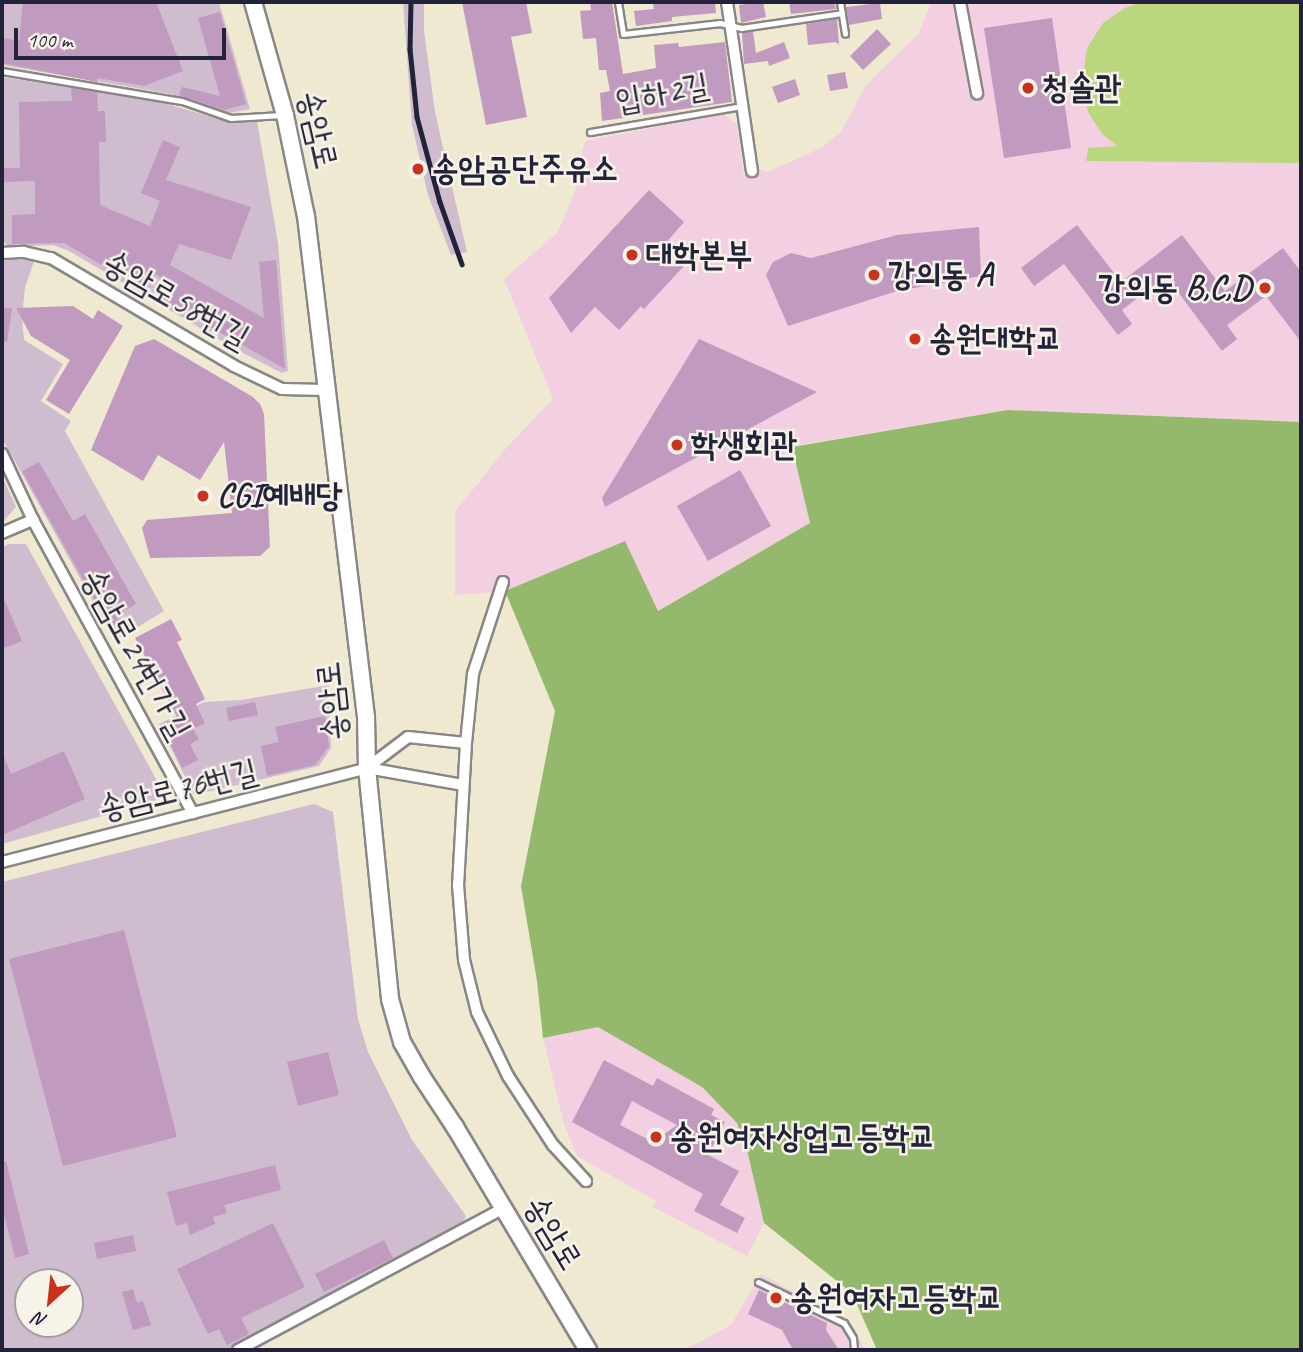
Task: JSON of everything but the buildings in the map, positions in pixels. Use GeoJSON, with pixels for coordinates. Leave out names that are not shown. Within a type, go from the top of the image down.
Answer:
{"type":"FeatureCollection","features":[{"type":"Feature","properties":{"kind":"main road","name":"송암로"},"geometry":{"type":"LineString","coordinates":[[253,2],[285,115],[306,216],[366,717],[367,768],[390,999],[402,1042],[588,1350]]}},
{"type":"Feature","properties":{"kind":"street","name":"입하2길"},"geometry":{"type":"LineString","coordinates":[[727,2],[752,171]]}},
{"type":"Feature","properties":{"kind":"street"},"geometry":{"type":"LineString","coordinates":[[960,2],[977,93]]}},
{"type":"Feature","properties":{"kind":"street","name":"송암로58번길"},"geometry":{"type":"LineString","coordinates":[[2,253],[24,252],[51,258],[234,366],[282,388],[325,390]]}},
{"type":"Feature","properties":{"kind":"street","name":"송암로24번가길"},"geometry":{"type":"LineString","coordinates":[[2,454],[33,520],[193,813]]}},
{"type":"Feature","properties":{"kind":"street"},"geometry":{"type":"LineString","coordinates":[[2,533],[33,520]]}},
{"type":"Feature","properties":{"kind":"street"},"geometry":{"type":"LineString","coordinates":[[503,582],[473,674],[463,785],[458,906],[464,960],[477,1012],[508,1076],[553,1144],[586,1181]]}},
{"type":"Feature","properties":{"kind":"street"},"geometry":{"type":"LineString","coordinates":[[367,768],[408,737],[466,743]]}},
{"type":"Feature","properties":{"kind":"street"},"geometry":{"type":"LineString","coordinates":[[367,768],[463,785]]}},
{"type":"Feature","properties":{"kind":"street","name":"송암로76번길"},"geometry":{"type":"LineString","coordinates":[[2,862],[367,768]]}},
{"type":"Feature","properties":{"kind":"street"},"geometry":{"type":"LineString","coordinates":[[238,1350],[504,1209]]}},
{"type":"Feature","properties":{"kind":"lane"},"geometry":{"type":"LineString","coordinates":[[618,2],[623,34],[720,23],[741,28],[842,13]]}},
{"type":"Feature","properties":{"kind":"lane"},"geometry":{"type":"LineString","coordinates":[[840,2],[845,34]]}},
{"type":"Feature","properties":{"kind":"lane"},"geometry":{"type":"LineString","coordinates":[[2,71],[182,101],[231,118],[285,115]]}},
{"type":"Feature","properties":{"kind":"lane","name":"입하2길"},"geometry":{"type":"LineString","coordinates":[[590,132],[742,106]]}},
{"type":"Feature","properties":{"kind":"lane"},"geometry":{"type":"LineString","coordinates":[[758,1282],[844,1323],[852,1338],[854,1350]]}},
{"type":"Feature","properties":{"kind":"shaded area"},"geometry":{"type":"Polygon","coordinates":[[[2,2],[219,2],[250,109],[229,113],[171,94],[2,65],[2,2]]]}},
{"type":"Feature","properties":{"kind":"shaded area"},"geometry":{"type":"Polygon","coordinates":[[[403,2],[424,2],[424,31],[435,112],[467,252],[451,255],[428,195],[412,125],[403,2]]]}},
{"type":"Feature","properties":{"kind":"shaded area","name":"송원대학교"},"geometry":{"type":"Polygon","coordinates":[[[931,2],[1301,2],[1301,422],[1008,410],[792,446],[810,523],[657,611],[624,541],[505,591],[455,595],[455,512],[507,447],[553,399],[504,279],[558,232],[584,169],[582,151],[585,141],[723,114],[737,124],[744,175],[759,169],[768,172],[821,148],[841,132],[866,85],[919,33],[931,2]]]}},
{"type":"Feature","properties":{"kind":"shaded area"},"geometry":{"type":"Polygon","coordinates":[[[2,77],[154,100],[232,123],[257,121],[278,243],[288,371],[282,373],[239,351],[69,251],[53,245],[9,247],[2,240],[2,77]]]}},
{"type":"Feature","properties":{"kind":"shaded area"},"geometry":{"type":"Polygon","coordinates":[[[17,257],[34,261],[25,288],[22,317],[24,340],[63,364],[41,401],[71,421],[65,431],[164,611],[115,641],[3,440],[2,258],[17,257]]]}},
{"type":"Feature","properties":{"kind":"shaded area"},"geometry":{"type":"Polygon","coordinates":[[[2,476],[16,507],[2,523],[2,476]]]}},
{"type":"Feature","properties":{"kind":"shaded area"},"geometry":{"type":"Polygon","coordinates":[[[9,544],[26,544],[165,795],[152,802],[2,844],[2,547],[9,544]]]}},
{"type":"Feature","properties":{"kind":"shaded area"},"geometry":{"type":"Polygon","coordinates":[[[329,685],[331,748],[319,766],[194,795],[159,724],[204,702],[241,700],[329,685]]]}},
{"type":"Feature","properties":{"kind":"shaded area"},"geometry":{"type":"Polygon","coordinates":[[[314,804],[333,812],[358,1019],[368,1052],[412,1140],[466,1216],[463,1222],[299,1314],[230,1348],[2,1350],[2,882],[314,804]]]}},
{"type":"Feature","properties":{"kind":"shaded area","name":"송원여자상업고등학교"},"geometry":{"type":"Polygon","coordinates":[[[598,1027],[702,1087],[737,1123],[747,1150],[764,1223],[747,1256],[653,1207],[656,1201],[577,1156],[564,1124],[543,1038],[598,1027]]]}},
{"type":"Feature","properties":{"kind":"shaded area","name":"송원여자고등학교"},"geometry":{"type":"Polygon","coordinates":[[[761,1274],[850,1323],[865,1350],[684,1350],[731,1325],[761,1274]]]}},
{"type":"Feature","properties":{"kind":"green space"},"geometry":{"type":"Polygon","coordinates":[[[1142,2],[1301,2],[1301,163],[1086,161],[1088,148],[1117,146],[1102,134],[1088,112],[1082,85],[1087,48],[1103,23],[1125,8],[1142,2]]]}},
{"type":"Feature","properties":{"kind":"green space"},"geometry":{"type":"Polygon","coordinates":[[[1008,410],[1301,422],[1301,1350],[877,1350],[852,1293],[764,1223],[747,1150],[737,1123],[702,1087],[598,1027],[543,1038],[537,981],[521,886],[555,711],[505,591],[625,541],[658,611],[810,523],[792,447],[1008,410]]]}},
{"type":"Feature","properties":{"kind":"railway"},"geometry":{"type":"LineString","coordinates":[[411,2],[410,49],[417,117],[440,202],[462,264]]}},
{"type":"Feature","properties":{"kind":"place","name":"청솔관"},"geometry":{"type":"Point","coordinates":[1028,88]}},
{"type":"Feature","properties":{"kind":"place","name":"송암공단주유소"},"geometry":{"type":"Point","coordinates":[418,169]}},
{"type":"Feature","properties":{"kind":"place","name":"대학본부"},"geometry":{"type":"Point","coordinates":[632,255]}},
{"type":"Feature","properties":{"kind":"place","name":"강의동 A"},"geometry":{"type":"Point","coordinates":[874,275]}},
{"type":"Feature","properties":{"kind":"place","name":"강의동 B,C,D"},"geometry":{"type":"Point","coordinates":[1265,288]}},
{"type":"Feature","properties":{"kind":"place","name":"송원대학교"},"geometry":{"type":"Point","coordinates":[915,339]}},
{"type":"Feature","properties":{"kind":"place","name":"학생회관"},"geometry":{"type":"Point","coordinates":[677,445]}},
{"type":"Feature","properties":{"kind":"place","name":"CGI예배당"},"geometry":{"type":"Point","coordinates":[203,496]}},
{"type":"Feature","properties":{"kind":"place","name":"송원여자상업고등학교"},"geometry":{"type":"Point","coordinates":[656,1137]}},
{"type":"Feature","properties":{"kind":"place","name":"송원여자고등학교"},"geometry":{"type":"Point","coordinates":[776,1298]}}]}
